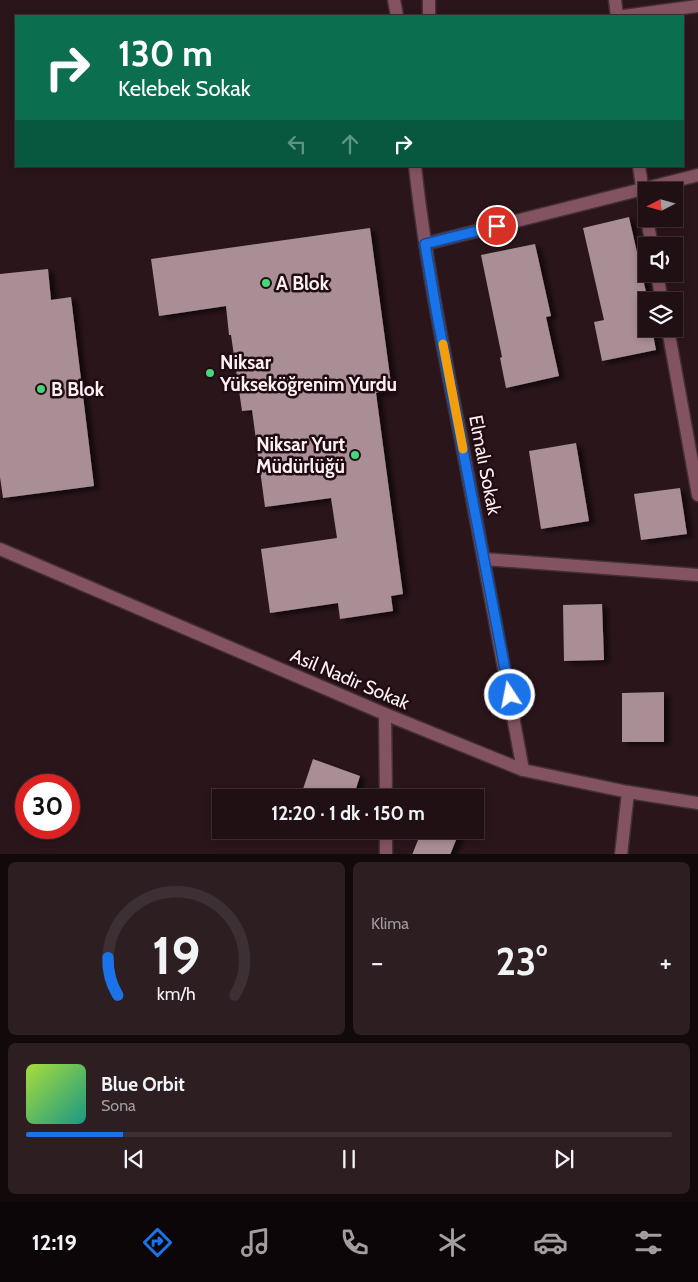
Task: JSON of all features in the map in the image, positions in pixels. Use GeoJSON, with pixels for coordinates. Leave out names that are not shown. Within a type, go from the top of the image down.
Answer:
{"type":"FeatureCollection","features":[{"type":"Feature","properties":{"kind":"street"},"geometry":{"type":"LineString","coordinates":[[394,0],[397,15]]}},
{"type":"Feature","properties":{"kind":"street"},"geometry":{"type":"LineString","coordinates":[[429,0],[429,15]]}},
{"type":"Feature","properties":{"kind":"street"},"geometry":{"type":"LineString","coordinates":[[615,0],[617,15]]}},
{"type":"Feature","properties":{"kind":"street"},"geometry":{"type":"LineString","coordinates":[[631,15],[698,6]]}},
{"type":"Feature","properties":{"kind":"street","name":"Elmalı Sokak"},"geometry":{"type":"LineString","coordinates":[[415,167],[425,244],[523,770]]}},
{"type":"Feature","properties":{"kind":"street"},"geometry":{"type":"LineString","coordinates":[[639,167],[641,182]]}},
{"type":"Feature","properties":{"kind":"street"},"geometry":{"type":"LineString","coordinates":[[674,182],[698,176]]}},
{"type":"Feature","properties":{"kind":"street"},"geometry":{"type":"LineString","coordinates":[[425,244],[638,191]]}},
{"type":"Feature","properties":{"kind":"street"},"geometry":{"type":"LineString","coordinates":[[669,337],[698,495]]}},
{"type":"Feature","properties":{"kind":"street","name":"Asil Nadir Sokak"},"geometry":{"type":"LineString","coordinates":[[0,550],[385,714],[523,770],[628,792],[698,803]]}},
{"type":"Feature","properties":{"kind":"street"},"geometry":{"type":"LineString","coordinates":[[484,559],[698,575]]}},
{"type":"Feature","properties":{"kind":"street"},"geometry":{"type":"LineString","coordinates":[[385,714],[386,789]]}},
{"type":"Feature","properties":{"kind":"street"},"geometry":{"type":"LineString","coordinates":[[621,854],[628,792]]}},
{"type":"Feature","properties":{"kind":"street"},"geometry":{"type":"LineString","coordinates":[[386,839],[386,854]]}},
{"type":"Feature","properties":{"kind":"building"},"geometry":{"type":"Polygon","coordinates":[[[629,217],[638,257],[638,282],[644,282],[646,292],[638,292],[638,337],[654,337],[656,350],[602,361],[594,322],[604,320],[583,228],[629,217]]]}},
{"type":"Feature","properties":{"kind":"building","name":"Niksar Yurt Müdürlüğü"},"geometry":{"type":"Polygon","coordinates":[[[370,228],[392,391],[376,393],[403,594],[391,596],[393,611],[340,619],[338,603],[270,613],[261,549],[337,538],[331,498],[265,507],[252,410],[242,411],[226,306],[159,316],[151,259],[370,228]]]}},
{"type":"Feature","properties":{"kind":"building"},"geometry":{"type":"Polygon","coordinates":[[[535,244],[551,316],[546,317],[559,376],[506,388],[500,358],[502,357],[481,255],[535,244]]]}},
{"type":"Feature","properties":{"kind":"building","name":"B Blok"},"geometry":{"type":"Polygon","coordinates":[[[48,269],[51,300],[71,297],[94,486],[3,498],[0,477],[0,274],[48,269]]]}},
{"type":"Feature","properties":{"kind":"building"},"geometry":{"type":"Polygon","coordinates":[[[576,443],[589,521],[541,529],[529,451],[576,443]]]}},
{"type":"Feature","properties":{"kind":"building"},"geometry":{"type":"Polygon","coordinates":[[[680,488],[687,534],[641,540],[634,494],[680,488]]]}},
{"type":"Feature","properties":{"kind":"building"},"geometry":{"type":"Polygon","coordinates":[[[602,604],[604,660],[564,661],[563,605],[602,604]]]}},
{"type":"Feature","properties":{"kind":"building"},"geometry":{"type":"Polygon","coordinates":[[[664,692],[664,742],[622,742],[622,693],[664,692]]]}},
{"type":"Feature","properties":{"kind":"building"},"geometry":{"type":"Polygon","coordinates":[[[313,759],[360,776],[356,789],[303,789],[313,759]]]}},
{"type":"Feature","properties":{"kind":"building"},"geometry":{"type":"Polygon","coordinates":[[[418,839],[456,839],[450,854],[412,854],[418,839]]]}},
{"type":"Feature","properties":{"kind":"slow traffic"},"geometry":{"type":"LineString","coordinates":[[443,344],[463,449]]}},
{"type":"Feature","properties":{"kind":"place","name":"A Blok"},"geometry":{"type":"Point","coordinates":[266,283]}},
{"type":"Feature","properties":{"kind":"place","name":"Niksar Yükseköğrenim Yurdu"},"geometry":{"type":"Point","coordinates":[210,373]}},
{"type":"Feature","properties":{"kind":"place","name":"B Blok"},"geometry":{"type":"Point","coordinates":[41,389]}},
{"type":"Feature","properties":{"kind":"place","name":"Niksar Yurt Müdürlüğü"},"geometry":{"type":"Point","coordinates":[355,455]}},
{"type":"Feature","properties":{"kind":"route"},"geometry":{"type":"LineString","coordinates":[[497,226],[425,244],[510,695]]}}]}
